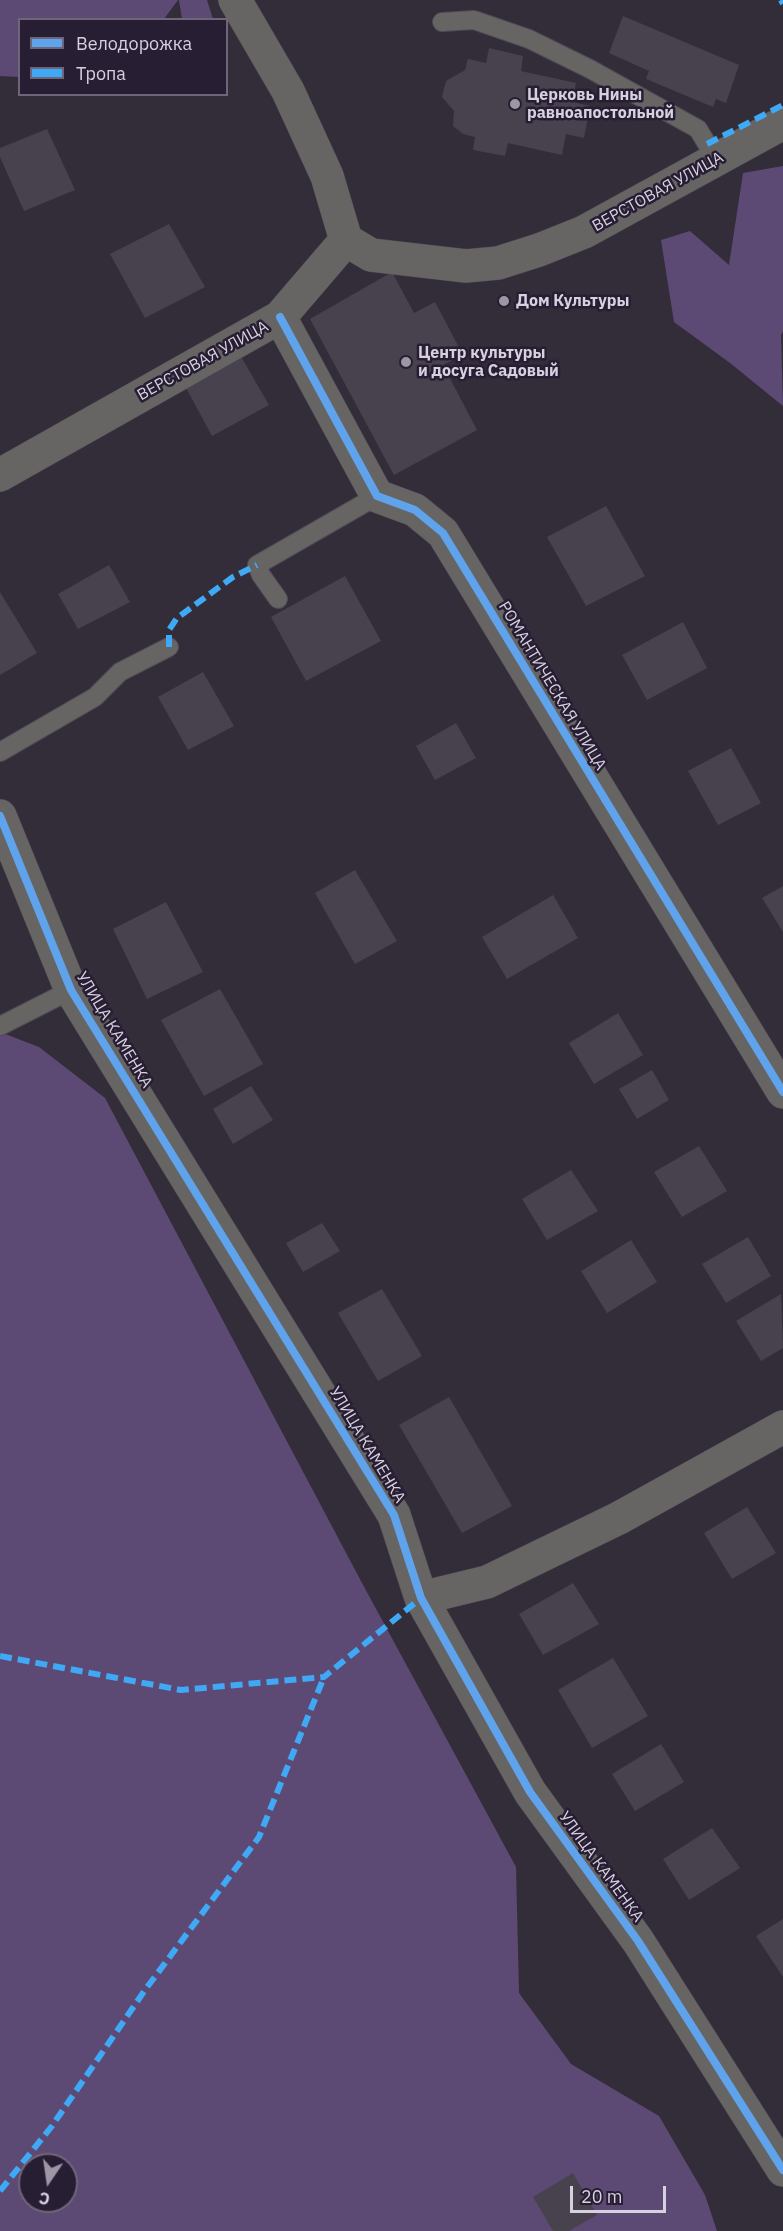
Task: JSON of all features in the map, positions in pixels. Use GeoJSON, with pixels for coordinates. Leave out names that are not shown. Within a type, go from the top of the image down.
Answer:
{"type":"FeatureCollection","features":[{"type":"Feature","properties":{"kind":"street"},"geometry":{"type":"LineString","coordinates":[[235,0],[288,91],[327,176],[346,240]]}},
{"type":"Feature","properties":{"kind":"street","name":"ВЕРСТОВАЯ УЛИЦА"},"geometry":{"type":"LineString","coordinates":[[0,475],[280,317],[346,240],[371,255],[449,265],[498,263],[584,232],[783,123]]}},
{"type":"Feature","properties":{"kind":"street"},"geometry":{"type":"LineString","coordinates":[[280,317],[377,496]]}},
{"type":"Feature","properties":{"kind":"street","name":"РОМАНТИЧЕСКАЯ УЛИЦА"},"geometry":{"type":"LineString","coordinates":[[377,496],[415,510],[443,533],[783,1092]]}},
{"type":"Feature","properties":{"kind":"street","name":"УЛИЦА КАМЕНКА"},"geometry":{"type":"LineString","coordinates":[[0,816],[71,990],[394,1515],[421,1598],[530,1792],[638,1941],[783,2170]]}},
{"type":"Feature","properties":{"kind":"street"},"geometry":{"type":"LineString","coordinates":[[421,1598],[487,1582],[619,1518],[783,1427]]}},
{"type":"Feature","properties":{"kind":"lane"},"geometry":{"type":"LineString","coordinates":[[442,22],[474,20],[530,39],[590,69],[698,129],[716,159]]}},
{"type":"Feature","properties":{"kind":"lane"},"geometry":{"type":"LineString","coordinates":[[278,599],[261,575],[257,565],[377,496]]}},
{"type":"Feature","properties":{"kind":"lane"},"geometry":{"type":"LineString","coordinates":[[0,753],[95,697],[120,672],[169,647]]}},
{"type":"Feature","properties":{"kind":"lane"},"geometry":{"type":"LineString","coordinates":[[0,1026],[71,990]]}},
{"type":"Feature","properties":{"kind":"shaded area"},"geometry":{"type":"Polygon","coordinates":[[[0,0],[178,0],[165,18],[18,18],[18,77],[0,76],[0,0]]]}},
{"type":"Feature","properties":{"kind":"shaded area"},"geometry":{"type":"Polygon","coordinates":[[[179,0],[207,0],[213,18],[182,18],[179,0]]]}},
{"type":"Feature","properties":{"kind":"shaded area"},"geometry":{"type":"Polygon","coordinates":[[[783,166],[783,331],[781,335],[783,406],[674,322],[661,240],[690,231],[729,265],[743,173],[783,166]]]}},
{"type":"Feature","properties":{"kind":"shaded area"},"geometry":{"type":"Polygon","coordinates":[[[0,1032],[39,1047],[105,1098],[362,1583],[516,1867],[519,1993],[571,2064],[659,2116],[705,2195],[717,2231],[0,2231],[0,1032]]]}},
{"type":"Feature","properties":{"kind":"building"},"geometry":{"type":"Polygon","coordinates":[[[623,16],[739,65],[726,103],[716,99],[713,107],[646,79],[649,71],[609,53],[623,16]]]}},
{"type":"Feature","properties":{"kind":"building","name":"Церковь Нины равноапостольной"},"geometry":{"type":"Polygon","coordinates":[[[489,48],[523,56],[521,71],[576,83],[572,102],[590,106],[584,138],[566,134],[562,155],[508,143],[505,156],[473,150],[475,137],[463,134],[453,126],[454,111],[442,97],[446,81],[465,70],[468,59],[486,63],[489,48]]]}},
{"type":"Feature","properties":{"kind":"building"},"geometry":{"type":"Polygon","coordinates":[[[47,129],[75,190],[24,211],[0,157],[0,148],[47,129]]]}},
{"type":"Feature","properties":{"kind":"building"},"geometry":{"type":"Polygon","coordinates":[[[169,224],[205,287],[145,318],[110,254],[169,224]]]}},
{"type":"Feature","properties":{"kind":"building"},"geometry":{"type":"Polygon","coordinates":[[[392,272],[414,313],[435,302],[463,355],[443,365],[477,430],[394,475],[310,319],[392,272]]]}},
{"type":"Feature","properties":{"kind":"building"},"geometry":{"type":"Polygon","coordinates":[[[239,353],[269,405],[212,436],[184,384],[239,353]]]}},
{"type":"Feature","properties":{"kind":"building"},"geometry":{"type":"Polygon","coordinates":[[[606,506],[645,576],[586,606],[547,537],[606,506]]]}},
{"type":"Feature","properties":{"kind":"building"},"geometry":{"type":"Polygon","coordinates":[[[109,565],[130,602],[78,629],[58,594],[109,565]]]}},
{"type":"Feature","properties":{"kind":"building"},"geometry":{"type":"Polygon","coordinates":[[[345,576],[381,641],[306,681],[271,617],[345,576]]]}},
{"type":"Feature","properties":{"kind":"building"},"geometry":{"type":"Polygon","coordinates":[[[0,592],[37,653],[0,675],[0,592]]]}},
{"type":"Feature","properties":{"kind":"building"},"geometry":{"type":"Polygon","coordinates":[[[683,622],[707,668],[647,700],[622,655],[683,622]]]}},
{"type":"Feature","properties":{"kind":"building"},"geometry":{"type":"Polygon","coordinates":[[[203,672],[234,726],[188,750],[158,697],[203,672]]]}},
{"type":"Feature","properties":{"kind":"building"},"geometry":{"type":"Polygon","coordinates":[[[456,723],[476,758],[435,780],[416,746],[456,723]]]}},
{"type":"Feature","properties":{"kind":"building"},"geometry":{"type":"Polygon","coordinates":[[[731,748],[761,803],[718,825],[688,771],[731,748]]]}},
{"type":"Feature","properties":{"kind":"building"},"geometry":{"type":"Polygon","coordinates":[[[355,870],[397,941],[355,964],[315,893],[355,870]]]}},
{"type":"Feature","properties":{"kind":"building"},"geometry":{"type":"Polygon","coordinates":[[[783,886],[783,932],[762,898],[783,886]]]}},
{"type":"Feature","properties":{"kind":"building"},"geometry":{"type":"Polygon","coordinates":[[[553,895],[578,938],[507,979],[482,937],[553,895]]]}},
{"type":"Feature","properties":{"kind":"building"},"geometry":{"type":"Polygon","coordinates":[[[166,902],[203,972],[147,999],[113,929],[166,902]]]}},
{"type":"Feature","properties":{"kind":"building"},"geometry":{"type":"Polygon","coordinates":[[[220,989],[263,1064],[204,1096],[161,1020],[220,989]]]}},
{"type":"Feature","properties":{"kind":"building"},"geometry":{"type":"Polygon","coordinates":[[[618,1013],[643,1055],[594,1084],[569,1043],[618,1013]]]}},
{"type":"Feature","properties":{"kind":"building"},"geometry":{"type":"Polygon","coordinates":[[[652,1070],[669,1100],[637,1119],[619,1089],[652,1070]]]}},
{"type":"Feature","properties":{"kind":"building"},"geometry":{"type":"Polygon","coordinates":[[[251,1086],[273,1120],[233,1144],[213,1109],[251,1086]]]}},
{"type":"Feature","properties":{"kind":"building"},"geometry":{"type":"Polygon","coordinates":[[[699,1146],[727,1191],[682,1217],[654,1172],[699,1146]]]}},
{"type":"Feature","properties":{"kind":"building"},"geometry":{"type":"Polygon","coordinates":[[[571,1170],[598,1211],[547,1240],[522,1199],[571,1170]]]}},
{"type":"Feature","properties":{"kind":"building"},"geometry":{"type":"Polygon","coordinates":[[[322,1223],[340,1251],[303,1272],[286,1243],[322,1223]]]}},
{"type":"Feature","properties":{"kind":"building"},"geometry":{"type":"Polygon","coordinates":[[[748,1237],[771,1276],[726,1303],[702,1264],[748,1237]]]}},
{"type":"Feature","properties":{"kind":"building"},"geometry":{"type":"Polygon","coordinates":[[[631,1240],[657,1282],[607,1313],[581,1271],[631,1240]]]}},
{"type":"Feature","properties":{"kind":"building"},"geometry":{"type":"Polygon","coordinates":[[[382,1289],[422,1356],[378,1381],[338,1313],[382,1289]]]}},
{"type":"Feature","properties":{"kind":"building"},"geometry":{"type":"Polygon","coordinates":[[[781,1294],[783,1348],[761,1361],[736,1321],[781,1294]]]}},
{"type":"Feature","properties":{"kind":"building"},"geometry":{"type":"Polygon","coordinates":[[[449,1397],[512,1506],[462,1533],[399,1425],[449,1397]]]}},
{"type":"Feature","properties":{"kind":"building"},"geometry":{"type":"Polygon","coordinates":[[[747,1507],[776,1553],[732,1579],[704,1533],[747,1507]]]}},
{"type":"Feature","properties":{"kind":"building"},"geometry":{"type":"Polygon","coordinates":[[[573,1583],[599,1624],[543,1655],[519,1614],[573,1583]]]}},
{"type":"Feature","properties":{"kind":"building"},"geometry":{"type":"Polygon","coordinates":[[[613,1658],[648,1716],[592,1748],[558,1690],[613,1658]]]}},
{"type":"Feature","properties":{"kind":"building"},"geometry":{"type":"Polygon","coordinates":[[[661,1744],[684,1782],[635,1811],[612,1774],[661,1744]]]}},
{"type":"Feature","properties":{"kind":"building"},"geometry":{"type":"Polygon","coordinates":[[[712,1828],[740,1868],[689,1900],[663,1859],[712,1828]]]}},
{"type":"Feature","properties":{"kind":"building"},"geometry":{"type":"Polygon","coordinates":[[[783,1919],[783,1977],[756,1936],[783,1919]]]}},
{"type":"Feature","properties":{"kind":"building"},"geometry":{"type":"Polygon","coordinates":[[[573,2173],[597,2215],[569,2231],[553,2231],[533,2197],[573,2173]]]}},
{"type":"Feature","properties":{"kind":"marked path"},"geometry":{"type":"LineString","coordinates":[[781,0],[783,4]]}},
{"type":"Feature","properties":{"kind":"marked path"},"geometry":{"type":"LineString","coordinates":[[707,144],[783,105]]}},
{"type":"Feature","properties":{"kind":"marked path"},"geometry":{"type":"LineString","coordinates":[[169,647],[169,630],[177,618],[233,577],[257,565]]}},
{"type":"Feature","properties":{"kind":"marked path"},"geometry":{"type":"LineString","coordinates":[[0,1656],[181,1690],[324,1677],[421,1598]]}},
{"type":"Feature","properties":{"kind":"marked path"},"geometry":{"type":"LineString","coordinates":[[0,2191],[52,2126],[145,1990],[259,1837],[324,1677]]}},
{"type":"Feature","properties":{"kind":"cycle path"},"geometry":{"type":"LineString","coordinates":[[280,317],[377,496],[415,510],[443,533],[783,1092]]}},
{"type":"Feature","properties":{"kind":"cycle path"},"geometry":{"type":"LineString","coordinates":[[0,816],[71,990],[394,1515],[421,1598],[530,1792],[638,1941],[783,2170]]}},
{"type":"Feature","properties":{"kind":"place","name":"Церковь Нины равноапостольной"},"geometry":{"type":"Point","coordinates":[515,104]}},
{"type":"Feature","properties":{"kind":"place","name":"Дом Культуры"},"geometry":{"type":"Point","coordinates":[504,301]}},
{"type":"Feature","properties":{"kind":"place","name":"Центр культуры и досуга Садовый"},"geometry":{"type":"Point","coordinates":[406,362]}}]}
